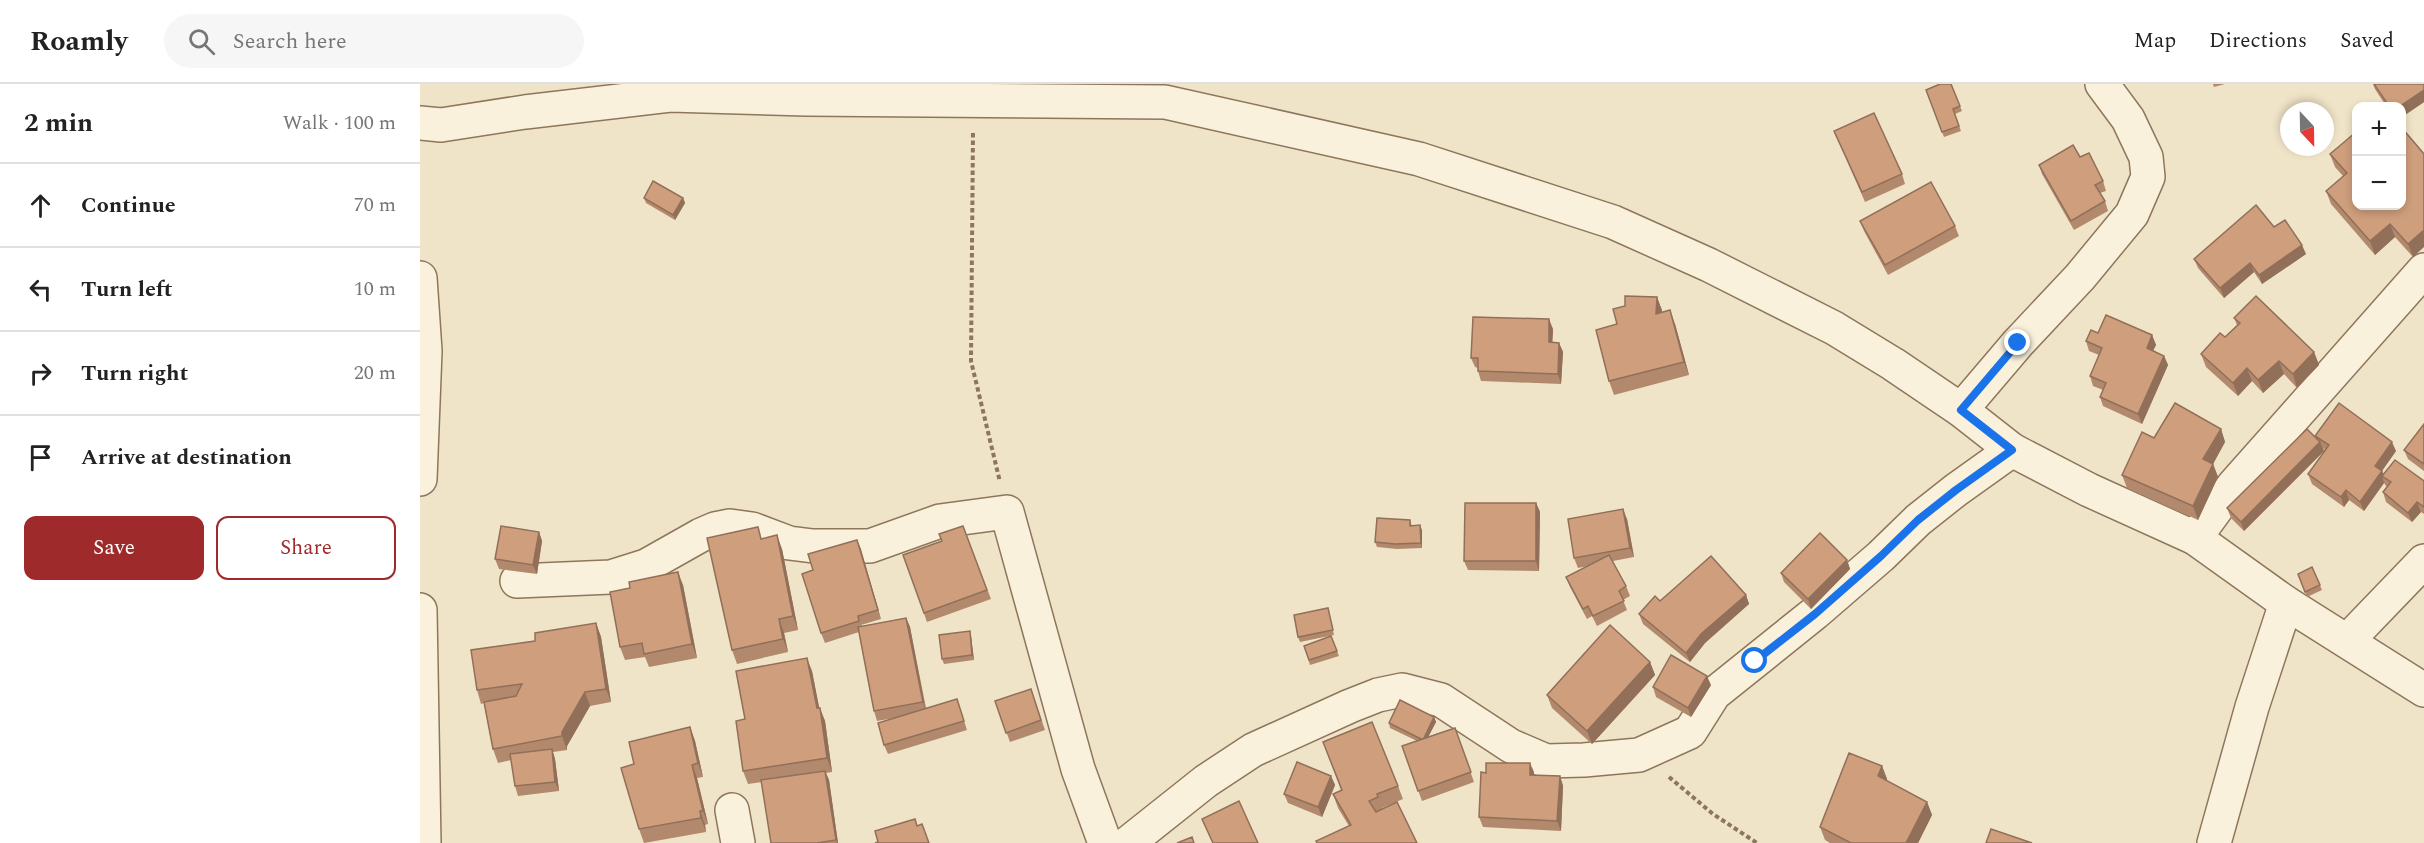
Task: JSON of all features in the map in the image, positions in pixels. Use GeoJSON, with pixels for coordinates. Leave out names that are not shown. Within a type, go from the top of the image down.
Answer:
{"type":"FeatureCollection","features":[{"type":"Feature","properties":{"kind":"street"},"geometry":{"type":"LineString","coordinates":[[1961,410],[2018,343],[2080,277],[2132,214],[2148,177],[2146,157],[2128,119],[2102,84]]}},
{"type":"Feature","properties":{"kind":"street"},"geometry":{"type":"LineString","coordinates":[[420,123],[441,125],[525,112],[670,95],[806,99],[1165,102],[1419,159],[1613,222],[1709,265],[1834,328],[1961,410],[2012,450],[2089,490],[2195,538],[2286,603],[2424,690]]}},
{"type":"Feature","properties":{"kind":"street"},"geometry":{"type":"LineString","coordinates":[[2195,538],[2233,486],[2424,270]]}},
{"type":"Feature","properties":{"kind":"street"},"geometry":{"type":"LineString","coordinates":[[420,278],[425,351],[420,479]]}},
{"type":"Feature","properties":{"kind":"street"},"geometry":{"type":"LineString","coordinates":[[1128,843],[1206,781],[1253,750],[1350,705],[1378,695],[1402,690],[1441,700],[1511,746],[1546,761],[1639,755],[1690,732],[1714,694],[1815,614],[1926,514],[2012,450]]}},
{"type":"Feature","properties":{"kind":"street"},"geometry":{"type":"LineString","coordinates":[[517,581],[611,577],[646,566],[701,535],[730,526],[752,529],[789,543],[813,546],[870,546],[940,521],[1007,512],[1077,769],[1105,843]]}},
{"type":"Feature","properties":{"kind":"street"},"geometry":{"type":"LineString","coordinates":[[2347,641],[2424,561]]}},
{"type":"Feature","properties":{"kind":"street"},"geometry":{"type":"LineString","coordinates":[[2214,843],[2252,706],[2286,603]]}},
{"type":"Feature","properties":{"kind":"street"},"geometry":{"type":"LineString","coordinates":[[420,610],[424,843]]}},
{"type":"Feature","properties":{"kind":"street"},"geometry":{"type":"LineString","coordinates":[[732,810],[738,843]]}},
{"type":"Feature","properties":{"kind":"path"},"geometry":{"type":"LineString","coordinates":[[974,99],[971,362],[1007,512]]}},
{"type":"Feature","properties":{"kind":"path"},"geometry":{"type":"LineString","coordinates":[[1639,755],[1713,814],[1757,843]]}},
{"type":"Feature","properties":{"kind":"building"},"geometry":{"type":"Polygon","coordinates":[[[1940,84],[1951,84],[1960,106],[1953,109],[1959,126],[1942,132],[1926,90],[1940,84]]]}},
{"type":"Feature","properties":{"kind":"building"},"geometry":{"type":"Polygon","coordinates":[[[2374,84],[2424,84],[2424,90],[2406,102],[2386,102],[2374,84]]]}},
{"type":"Feature","properties":{"kind":"building"},"geometry":{"type":"Polygon","coordinates":[[[1874,113],[1902,174],[1862,192],[1834,131],[1874,113]]]}},
{"type":"Feature","properties":{"kind":"building"},"geometry":{"type":"Polygon","coordinates":[[[2406,133],[2424,154],[2424,230],[2408,244],[2390,224],[2370,241],[2326,191],[2347,173],[2332,156],[2334,156],[2334,151],[2352,135],[2352,210],[2406,210],[2406,133]]]}},
{"type":"Feature","properties":{"kind":"building"},"geometry":{"type":"Polygon","coordinates":[[[2073,145],[2080,157],[2089,153],[2103,181],[2095,185],[2105,201],[2071,221],[2039,165],[2073,145]]]}},
{"type":"Feature","properties":{"kind":"building"},"geometry":{"type":"Polygon","coordinates":[[[653,181],[683,198],[673,215],[644,198],[653,181]]]}},
{"type":"Feature","properties":{"kind":"building"},"geometry":{"type":"Polygon","coordinates":[[[1931,182],[1955,226],[1885,265],[1860,221],[1931,182]]]}},
{"type":"Feature","properties":{"kind":"building"},"geometry":{"type":"Polygon","coordinates":[[[2256,205],[2274,227],[2285,220],[2302,245],[2259,275],[2250,263],[2220,288],[2194,259],[2256,205]]]}},
{"type":"Feature","properties":{"kind":"building"},"geometry":{"type":"Polygon","coordinates":[[[1625,296],[1657,297],[1656,314],[1670,310],[1684,362],[1609,381],[1596,330],[1617,324],[1613,309],[1625,306],[1625,296]]]}},
{"type":"Feature","properties":{"kind":"building"},"geometry":{"type":"Polygon","coordinates":[[[2256,296],[2314,352],[2293,374],[2279,361],[2258,380],[2247,368],[2233,383],[2201,354],[2220,333],[2225,337],[2240,323],[2234,318],[2256,296]]]}},
{"type":"Feature","properties":{"kind":"building"},"geometry":{"type":"Polygon","coordinates":[[[2106,315],[2152,335],[2147,348],[2164,356],[2138,414],[2100,397],[2106,383],[2090,376],[2102,348],[2086,341],[2091,330],[2098,333],[2106,315]]]}},
{"type":"Feature","properties":{"kind":"building"},"geometry":{"type":"Polygon","coordinates":[[[1473,317],[1549,319],[1549,342],[1559,343],[1558,374],[1478,371],[1478,358],[1471,358],[1473,317]]]}},
{"type":"Feature","properties":{"kind":"building"},"geometry":{"type":"Polygon","coordinates":[[[2175,403],[2221,429],[2203,459],[2213,464],[2193,506],[2122,475],[2142,432],[2154,438],[2175,403]]]}},
{"type":"Feature","properties":{"kind":"building"},"geometry":{"type":"Polygon","coordinates":[[[2339,403],[2392,442],[2375,466],[2382,471],[2360,502],[2346,490],[2341,497],[2308,474],[2329,445],[2315,436],[2339,403]]]}},
{"type":"Feature","properties":{"kind":"building"},"geometry":{"type":"Polygon","coordinates":[[[2424,424],[2424,464],[2404,450],[2424,424]]]}},
{"type":"Feature","properties":{"kind":"building"},"geometry":{"type":"Polygon","coordinates":[[[2307,429],[2320,442],[2241,522],[2227,508],[2307,429]]]}},
{"type":"Feature","properties":{"kind":"building"},"geometry":{"type":"Polygon","coordinates":[[[2395,460],[2424,481],[2424,507],[2417,502],[2408,513],[2383,492],[2391,482],[2382,476],[2395,460]]]}},
{"type":"Feature","properties":{"kind":"building"},"geometry":{"type":"Polygon","coordinates":[[[1465,503],[1536,503],[1536,561],[1464,561],[1465,503]]]}},
{"type":"Feature","properties":{"kind":"building"},"geometry":{"type":"Polygon","coordinates":[[[1623,509],[1630,548],[1574,558],[1568,519],[1623,509]]]}},
{"type":"Feature","properties":{"kind":"building"},"geometry":{"type":"Polygon","coordinates":[[[1377,518],[1410,520],[1410,526],[1420,525],[1421,543],[1375,542],[1377,518]]]}},
{"type":"Feature","properties":{"kind":"building"},"geometry":{"type":"Polygon","coordinates":[[[501,526],[539,532],[533,565],[495,559],[501,526]]]}},
{"type":"Feature","properties":{"kind":"building"},"geometry":{"type":"Polygon","coordinates":[[[963,526],[987,590],[924,613],[903,555],[942,541],[939,534],[963,526]]]}},
{"type":"Feature","properties":{"kind":"building"},"geometry":{"type":"Polygon","coordinates":[[[758,527],[761,539],[777,535],[793,616],[779,619],[783,639],[732,650],[707,538],[758,527]]]}},
{"type":"Feature","properties":{"kind":"building"},"geometry":{"type":"Polygon","coordinates":[[[1820,533],[1847,560],[1808,599],[1781,573],[1820,533]]]}},
{"type":"Feature","properties":{"kind":"building"},"geometry":{"type":"Polygon","coordinates":[[[857,540],[878,610],[858,616],[859,621],[821,633],[802,574],[813,570],[808,554],[857,540]]]}},
{"type":"Feature","properties":{"kind":"building"},"geometry":{"type":"Polygon","coordinates":[[[1609,555],[1626,586],[1619,591],[1624,601],[1593,616],[1588,606],[1583,609],[1566,577],[1609,555]]]}},
{"type":"Feature","properties":{"kind":"building"},"geometry":{"type":"Polygon","coordinates":[[[1711,556],[1746,595],[1701,634],[1686,653],[1639,614],[1655,596],[1660,601],[1711,556]]]}},
{"type":"Feature","properties":{"kind":"building"},"geometry":{"type":"Polygon","coordinates":[[[2312,567],[2320,585],[2305,592],[2298,574],[2312,567]]]}},
{"type":"Feature","properties":{"kind":"building"},"geometry":{"type":"Polygon","coordinates":[[[678,572],[692,644],[644,654],[642,643],[620,647],[610,592],[630,588],[629,582],[678,572]]]}},
{"type":"Feature","properties":{"kind":"building"},"geometry":{"type":"Polygon","coordinates":[[[1328,608],[1333,630],[1298,637],[1294,615],[1328,608]]]}},
{"type":"Feature","properties":{"kind":"building"},"geometry":{"type":"Polygon","coordinates":[[[906,618],[923,702],[874,711],[858,627],[906,618]]]}},
{"type":"Feature","properties":{"kind":"building"},"geometry":{"type":"Polygon","coordinates":[[[596,623],[606,689],[585,692],[562,732],[562,736],[493,749],[484,702],[516,696],[522,684],[477,690],[471,650],[535,641],[535,633],[596,623]]]}},
{"type":"Feature","properties":{"kind":"building"},"geometry":{"type":"Polygon","coordinates":[[[1610,625],[1650,662],[1587,731],[1547,695],[1610,625]]]}},
{"type":"Feature","properties":{"kind":"building"},"geometry":{"type":"Polygon","coordinates":[[[970,631],[972,655],[942,659],[939,635],[970,631]]]}},
{"type":"Feature","properties":{"kind":"building"},"geometry":{"type":"Polygon","coordinates":[[[1331,636],[1337,651],[1309,660],[1304,646],[1331,636]]]}},
{"type":"Feature","properties":{"kind":"building"},"geometry":{"type":"Polygon","coordinates":[[[1671,655],[1707,676],[1688,708],[1653,687],[1671,655]]]}},
{"type":"Feature","properties":{"kind":"building"},"geometry":{"type":"Polygon","coordinates":[[[807,658],[817,708],[820,708],[827,758],[743,771],[736,721],[745,719],[736,671],[807,658]]]}},
{"type":"Feature","properties":{"kind":"building"},"geometry":{"type":"Polygon","coordinates":[[[1031,689],[1041,720],[1006,733],[995,701],[1031,689]]]}},
{"type":"Feature","properties":{"kind":"building"},"geometry":{"type":"Polygon","coordinates":[[[957,699],[964,721],[884,745],[878,723],[957,699]]]}},
{"type":"Feature","properties":{"kind":"building"},"geometry":{"type":"Polygon","coordinates":[[[1400,700],[1434,717],[1423,740],[1389,723],[1400,700]]]}},
{"type":"Feature","properties":{"kind":"building"},"geometry":{"type":"Polygon","coordinates":[[[1372,722],[1398,786],[1377,794],[1378,797],[1369,801],[1376,812],[1397,802],[1417,843],[1317,843],[1316,841],[1351,825],[1333,794],[1342,790],[1323,742],[1372,722]]]}},
{"type":"Feature","properties":{"kind":"building"},"geometry":{"type":"Polygon","coordinates":[[[690,727],[698,763],[692,765],[703,811],[700,811],[701,818],[639,829],[621,768],[634,764],[629,742],[690,727]]]}},
{"type":"Feature","properties":{"kind":"building"},"geometry":{"type":"Polygon","coordinates":[[[1455,728],[1471,772],[1418,791],[1402,746],[1455,728]]]}},
{"type":"Feature","properties":{"kind":"building"},"geometry":{"type":"Polygon","coordinates":[[[552,749],[555,782],[515,786],[510,754],[552,749]]]}},
{"type":"Feature","properties":{"kind":"building"},"geometry":{"type":"Polygon","coordinates":[[[1849,753],[1882,766],[1878,776],[1927,802],[1906,843],[1851,843],[1820,827],[1849,753]]]}},
{"type":"Feature","properties":{"kind":"building"},"geometry":{"type":"Polygon","coordinates":[[[1297,762],[1331,776],[1318,807],[1284,794],[1297,762]]]}},
{"type":"Feature","properties":{"kind":"building"},"geometry":{"type":"Polygon","coordinates":[[[1486,763],[1530,763],[1530,775],[1560,776],[1557,821],[1479,817],[1481,772],[1486,773],[1486,763]]]}},
{"type":"Feature","properties":{"kind":"building"},"geometry":{"type":"Polygon","coordinates":[[[825,771],[836,840],[817,843],[771,843],[761,780],[825,771]]]}},
{"type":"Feature","properties":{"kind":"building"},"geometry":{"type":"Polygon","coordinates":[[[1239,801],[1258,843],[1213,843],[1202,819],[1239,801]]]}},
{"type":"Feature","properties":{"kind":"building"},"geometry":{"type":"Polygon","coordinates":[[[915,819],[917,826],[922,824],[929,843],[875,843],[878,842],[875,831],[915,819]]]}},
{"type":"Feature","properties":{"kind":"building"},"geometry":{"type":"Polygon","coordinates":[[[1991,829],[2032,843],[1986,843],[1991,829]]]}},
{"type":"Feature","properties":{"kind":"building"},"geometry":{"type":"Polygon","coordinates":[[[1192,837],[1194,843],[1177,843],[1192,837]]]}},
{"type":"Feature","properties":{"kind":"route"},"geometry":{"type":"LineString","coordinates":[[1755,661],[1815,614],[1918,520],[2012,450],[1961,410],[2018,343]]}}]}
